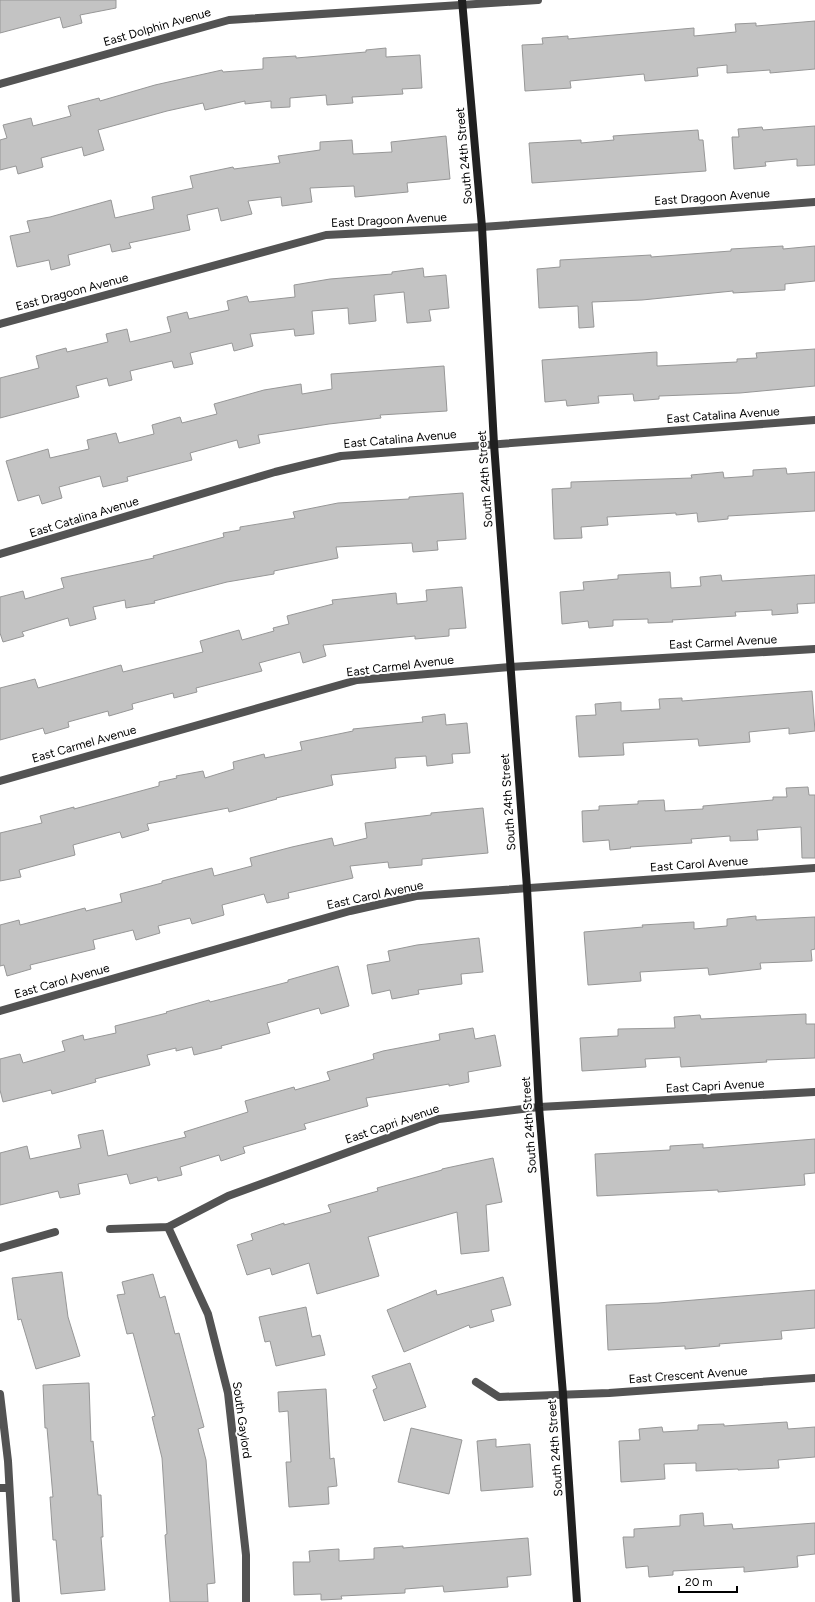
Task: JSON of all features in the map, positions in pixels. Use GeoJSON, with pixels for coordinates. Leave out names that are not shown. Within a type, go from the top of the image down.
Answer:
{"type":"FeatureCollection","features":[{"type":"Feature","properties":{"kind":"street","name":"East Dolphin Avenue"},"geometry":{"type":"LineString","coordinates":[[0,84],[229,20],[462,3],[538,0]]}},
{"type":"Feature","properties":{"kind":"street","name":"South 24th Street"},"geometry":{"type":"LineString","coordinates":[[462,3],[482,226],[494,444],[527,888],[539,1107],[563,1394],[577,1602]]}},
{"type":"Feature","properties":{"kind":"street","name":"East Dragoon Avenue"},"geometry":{"type":"LineString","coordinates":[[0,324],[326,236],[815,202]]}},
{"type":"Feature","properties":{"kind":"street","name":"East Catalina Avenue"},"geometry":{"type":"LineString","coordinates":[[0,554],[275,472],[342,456],[815,420]]}},
{"type":"Feature","properties":{"kind":"street","name":"East Carmel Avenue"},"geometry":{"type":"LineString","coordinates":[[0,780],[357,680],[510,667],[815,649]]}},
{"type":"Feature","properties":{"kind":"street","name":"East Carol Avenue"},"geometry":{"type":"LineString","coordinates":[[0,1011],[350,911],[416,896],[815,868]]}},
{"type":"Feature","properties":{"kind":"street","name":"East Capri Avenue"},"geometry":{"type":"LineString","coordinates":[[110,1229],[168,1227],[228,1196],[439,1119],[539,1107],[815,1092]]}},
{"type":"Feature","properties":{"kind":"street","name":"South Gaylord"},"geometry":{"type":"LineString","coordinates":[[168,1227],[208,1314],[228,1393],[246,1555],[246,1602]]}},
{"type":"Feature","properties":{"kind":"street"},"geometry":{"type":"LineString","coordinates":[[0,1248],[55,1232]]}},
{"type":"Feature","properties":{"kind":"street","name":"East Crescent Avenue"},"geometry":{"type":"LineString","coordinates":[[476,1382],[499,1397],[609,1393],[815,1378]]}},
{"type":"Feature","properties":{"kind":"street"},"geometry":{"type":"LineString","coordinates":[[0,1394],[8,1461],[16,1602]]}},
{"type":"Feature","properties":{"kind":"street"},"geometry":{"type":"LineString","coordinates":[[0,1488],[9,1488]]}},
{"type":"Feature","properties":{"kind":"building"},"geometry":{"type":"Polygon","coordinates":[[[0,0],[116,0],[116,8],[80,15],[82,23],[63,28],[60,17],[0,33],[0,0]]]}},
{"type":"Feature","properties":{"kind":"building"},"geometry":{"type":"Polygon","coordinates":[[[815,21],[815,69],[770,73],[770,70],[727,73],[727,65],[697,68],[698,76],[645,81],[644,74],[570,81],[571,88],[525,91],[522,45],[543,44],[542,38],[568,36],[568,39],[694,28],[694,36],[736,32],[735,24],[756,23],[756,26],[815,21]]]}},
{"type":"Feature","properties":{"kind":"building"},"geometry":{"type":"Polygon","coordinates":[[[386,48],[386,57],[420,55],[422,88],[402,89],[403,94],[352,97],[353,103],[327,105],[326,95],[290,98],[290,107],[271,108],[271,101],[245,104],[245,101],[205,110],[203,103],[167,111],[98,130],[104,150],[84,156],[82,147],[41,158],[43,167],[18,174],[16,166],[0,170],[0,140],[7,138],[3,125],[31,118],[33,126],[71,116],[68,106],[99,98],[100,101],[155,85],[222,70],[223,72],[263,69],[263,58],[296,56],[296,58],[366,52],[366,50],[386,48]]]}},
{"type":"Feature","properties":{"kind":"building"},"geometry":{"type":"Polygon","coordinates":[[[815,126],[815,165],[797,166],[797,159],[765,162],[766,166],[734,169],[732,137],[739,137],[738,129],[762,127],[763,130],[815,126]]]}},
{"type":"Feature","properties":{"kind":"building"},"geometry":{"type":"Polygon","coordinates":[[[698,130],[699,140],[703,140],[706,171],[532,183],[529,143],[581,140],[581,143],[614,140],[613,136],[698,130]]]}},
{"type":"Feature","properties":{"kind":"building"},"geometry":{"type":"Polygon","coordinates":[[[446,136],[450,179],[407,183],[408,192],[355,197],[354,186],[310,188],[312,202],[282,206],[281,197],[248,201],[252,214],[221,221],[218,208],[187,215],[190,230],[129,243],[131,248],[112,252],[110,244],[68,255],[70,265],[51,270],[49,260],[17,267],[10,236],[30,232],[27,221],[50,217],[111,200],[115,218],[154,209],[152,197],[193,188],[190,176],[233,167],[234,169],[280,163],[278,156],[320,150],[320,142],[352,140],[353,154],[392,152],[391,142],[446,136]]]}},
{"type":"Feature","properties":{"kind":"building"},"geometry":{"type":"Polygon","coordinates":[[[783,246],[783,249],[815,246],[815,281],[785,284],[785,290],[733,293],[733,291],[642,300],[592,302],[594,327],[579,328],[578,306],[539,308],[537,269],[560,267],[560,260],[651,255],[651,257],[731,251],[731,249],[783,246]]]}},
{"type":"Feature","properties":{"kind":"building"},"geometry":{"type":"Polygon","coordinates":[[[423,268],[424,277],[446,275],[449,308],[429,310],[431,321],[407,323],[404,292],[374,295],[376,321],[349,324],[348,308],[312,311],[314,334],[295,336],[294,329],[250,334],[253,346],[234,351],[232,343],[190,353],[193,364],[174,368],[172,361],[130,371],[132,380],[109,386],[107,378],[76,386],[79,397],[0,418],[0,378],[39,368],[36,356],[66,348],[67,352],[108,342],[106,334],[127,329],[130,342],[171,332],[167,317],[187,312],[189,319],[229,310],[227,301],[247,296],[249,302],[295,297],[294,285],[330,279],[392,274],[392,272],[423,268]]]}},
{"type":"Feature","properties":{"kind":"building"},"geometry":{"type":"Polygon","coordinates":[[[815,349],[815,386],[740,393],[659,396],[659,399],[634,401],[633,394],[598,396],[599,403],[567,406],[566,400],[545,402],[542,360],[657,352],[657,366],[737,362],[737,359],[757,358],[756,353],[815,349]]]}},
{"type":"Feature","properties":{"kind":"building"},"geometry":{"type":"Polygon","coordinates":[[[444,366],[447,411],[380,415],[381,418],[258,435],[260,443],[239,448],[237,440],[190,453],[192,460],[127,477],[128,481],[103,487],[100,476],[59,487],[62,498],[42,504],[39,495],[18,501],[6,461],[48,449],[50,458],[89,449],[87,440],[116,433],[119,443],[154,434],[152,425],[180,417],[182,423],[217,414],[214,404],[264,390],[301,384],[302,394],[332,389],[331,374],[444,366]]]}},
{"type":"Feature","properties":{"kind":"building"},"geometry":{"type":"Polygon","coordinates":[[[786,468],[787,474],[815,472],[815,511],[728,516],[728,519],[698,522],[697,513],[607,517],[608,525],[581,527],[582,538],[554,539],[552,489],[571,488],[571,482],[692,478],[691,475],[723,472],[724,478],[753,476],[753,470],[786,468]]]}},
{"type":"Feature","properties":{"kind":"building"},"geometry":{"type":"Polygon","coordinates":[[[463,493],[466,539],[437,541],[438,550],[413,552],[412,543],[336,547],[338,558],[274,571],[274,574],[227,582],[154,601],[155,603],[126,608],[125,600],[93,607],[96,619],[70,626],[68,618],[22,632],[24,636],[3,642],[0,633],[0,597],[23,591],[25,599],[64,588],[61,578],[154,558],[153,556],[224,537],[223,533],[240,530],[240,527],[295,518],[293,512],[338,503],[409,499],[409,497],[463,493]]]}},
{"type":"Feature","properties":{"kind":"building"},"geometry":{"type":"Polygon","coordinates":[[[670,572],[671,588],[701,586],[700,577],[721,575],[722,581],[815,575],[815,603],[797,604],[798,613],[772,615],[772,610],[735,612],[736,616],[648,623],[648,619],[613,620],[613,626],[589,628],[588,621],[562,624],[560,592],[584,590],[583,582],[618,579],[618,575],[670,572]]]}},
{"type":"Feature","properties":{"kind":"building"},"geometry":{"type":"Polygon","coordinates":[[[462,587],[466,628],[449,629],[449,636],[415,639],[415,636],[323,645],[326,656],[303,663],[300,652],[259,663],[262,671],[196,688],[197,692],[174,698],[173,693],[132,704],[133,709],[109,716],[108,711],[68,722],[69,727],[45,734],[43,728],[0,740],[0,688],[35,679],[38,688],[121,665],[123,672],[203,652],[200,641],[239,630],[242,640],[274,631],[273,628],[289,624],[287,616],[333,604],[332,600],[396,593],[397,604],[427,601],[426,590],[462,587]]]}},
{"type":"Feature","properties":{"kind":"building"},"geometry":{"type":"Polygon","coordinates":[[[812,691],[815,731],[789,734],[789,728],[749,732],[750,742],[699,746],[698,739],[623,743],[624,755],[579,757],[576,716],[596,715],[595,704],[621,702],[621,711],[660,709],[659,699],[682,698],[682,701],[812,691]]]}},
{"type":"Feature","properties":{"kind":"building"},"geometry":{"type":"Polygon","coordinates":[[[445,714],[446,725],[467,723],[470,753],[452,754],[453,763],[427,766],[426,756],[395,758],[396,768],[331,775],[333,785],[276,798],[277,799],[229,812],[228,808],[147,824],[149,830],[122,838],[120,832],[73,845],[75,855],[19,870],[21,877],[0,881],[0,833],[42,823],[40,816],[74,807],[74,809],[159,786],[159,782],[177,778],[176,776],[203,771],[205,778],[234,769],[233,762],[264,754],[265,758],[302,750],[300,742],[353,731],[353,729],[423,722],[422,717],[445,714]]]}},
{"type":"Feature","properties":{"kind":"building"},"geometry":{"type":"Polygon","coordinates":[[[808,787],[809,795],[815,795],[815,858],[802,858],[801,827],[757,830],[758,840],[730,841],[730,836],[691,839],[692,843],[630,847],[631,848],[610,850],[609,840],[583,842],[582,811],[599,810],[599,806],[638,804],[638,801],[664,800],[665,811],[703,809],[703,806],[773,800],[773,797],[787,797],[786,788],[808,787]]]}},
{"type":"Feature","properties":{"kind":"building"},"geometry":{"type":"Polygon","coordinates":[[[483,808],[488,853],[422,859],[422,865],[389,868],[388,862],[350,866],[353,878],[288,893],[289,898],[267,903],[264,894],[222,905],[224,915],[192,924],[190,918],[158,926],[160,933],[136,940],[133,930],[93,940],[95,949],[30,965],[31,969],[7,976],[4,965],[0,966],[0,925],[19,920],[20,925],[85,908],[86,911],[122,902],[120,894],[212,868],[214,876],[252,866],[250,858],[292,847],[332,838],[334,846],[367,838],[365,823],[431,815],[431,813],[483,808]]]}},
{"type":"Feature","properties":{"kind":"building"},"geometry":{"type":"Polygon","coordinates":[[[756,916],[756,920],[815,917],[815,949],[811,950],[812,961],[760,963],[761,969],[709,975],[708,968],[640,972],[641,981],[588,985],[584,932],[643,927],[642,925],[694,922],[694,929],[727,926],[727,919],[756,916]]]}},
{"type":"Feature","properties":{"kind":"building"},"geometry":{"type":"Polygon","coordinates":[[[479,938],[483,972],[461,974],[462,984],[418,990],[419,994],[392,999],[390,990],[372,994],[367,965],[390,961],[388,951],[417,945],[479,938]]]}},
{"type":"Feature","properties":{"kind":"building"},"geometry":{"type":"Polygon","coordinates":[[[338,966],[349,1006],[321,1014],[319,1008],[267,1023],[270,1033],[194,1055],[192,1047],[176,1051],[176,1048],[147,1055],[150,1065],[95,1079],[96,1082],[52,1094],[51,1090],[3,1102],[0,1090],[0,1059],[20,1054],[23,1063],[65,1051],[62,1041],[83,1035],[84,1040],[116,1033],[115,1026],[167,1013],[166,1012],[209,1000],[210,1002],[288,982],[288,980],[338,966]]]}},
{"type":"Feature","properties":{"kind":"building"},"geometry":{"type":"Polygon","coordinates":[[[806,1014],[806,1024],[815,1024],[815,1058],[766,1060],[767,1062],[681,1067],[680,1057],[645,1059],[646,1067],[582,1071],[580,1038],[618,1036],[618,1029],[675,1028],[674,1017],[700,1015],[701,1019],[806,1014]]]}},
{"type":"Feature","properties":{"kind":"building"},"geometry":{"type":"Polygon","coordinates":[[[473,1028],[475,1039],[495,1035],[501,1066],[468,1072],[469,1082],[366,1098],[368,1106],[304,1124],[306,1129],[243,1147],[245,1153],[221,1161],[219,1155],[180,1167],[182,1175],[158,1181],[157,1177],[130,1184],[127,1174],[78,1184],[80,1194],[60,1198],[58,1191],[0,1205],[0,1153],[27,1146],[30,1159],[81,1148],[78,1135],[103,1130],[108,1156],[186,1137],[184,1132],[248,1112],[245,1101],[294,1087],[295,1090],[330,1080],[327,1072],[374,1059],[373,1054],[440,1040],[439,1034],[473,1028]]]}},
{"type":"Feature","properties":{"kind":"building"},"geometry":{"type":"Polygon","coordinates":[[[815,1139],[815,1173],[804,1174],[805,1185],[718,1192],[718,1190],[597,1196],[595,1154],[670,1150],[670,1146],[703,1144],[703,1148],[815,1139]]]}},
{"type":"Feature","properties":{"kind":"building"},"geometry":{"type":"Polygon","coordinates":[[[493,1158],[502,1202],[486,1205],[489,1251],[461,1254],[457,1212],[368,1237],[379,1276],[317,1294],[309,1263],[272,1275],[270,1268],[247,1275],[237,1245],[253,1240],[251,1234],[284,1223],[284,1225],[331,1212],[328,1205],[378,1191],[377,1188],[442,1169],[493,1158]]]}},
{"type":"Feature","properties":{"kind":"building"},"geometry":{"type":"Polygon","coordinates":[[[62,1272],[68,1317],[80,1356],[36,1369],[21,1319],[18,1320],[12,1278],[62,1272]]]}},
{"type":"Feature","properties":{"kind":"building"},"geometry":{"type":"Polygon","coordinates":[[[153,1274],[160,1298],[165,1296],[175,1334],[179,1333],[204,1427],[198,1429],[206,1460],[215,1583],[207,1584],[208,1602],[170,1602],[165,1535],[167,1534],[162,1458],[152,1417],[155,1416],[133,1333],[127,1334],[117,1295],[125,1294],[122,1282],[153,1274]]]}},
{"type":"Feature","properties":{"kind":"building"},"geometry":{"type":"Polygon","coordinates":[[[503,1277],[511,1305],[491,1310],[494,1321],[470,1328],[469,1325],[404,1352],[387,1310],[436,1290],[437,1295],[503,1277]]]}},
{"type":"Feature","properties":{"kind":"building"},"geometry":{"type":"Polygon","coordinates":[[[815,1290],[815,1328],[781,1331],[782,1339],[719,1344],[720,1346],[685,1349],[685,1346],[608,1350],[606,1305],[658,1303],[815,1290]]]}},
{"type":"Feature","properties":{"kind":"building"},"geometry":{"type":"Polygon","coordinates":[[[306,1307],[312,1337],[320,1335],[325,1355],[276,1366],[270,1341],[265,1342],[259,1317],[306,1307]]]}},
{"type":"Feature","properties":{"kind":"building"},"geometry":{"type":"Polygon","coordinates":[[[410,1363],[426,1407],[384,1421],[373,1390],[377,1388],[372,1376],[410,1363]]]}},
{"type":"Feature","properties":{"kind":"building"},"geometry":{"type":"Polygon","coordinates":[[[89,1383],[91,1442],[93,1441],[98,1495],[101,1495],[103,1537],[101,1537],[105,1590],[61,1594],[56,1540],[53,1540],[50,1497],[53,1497],[47,1428],[45,1428],[43,1385],[89,1383]]]}},
{"type":"Feature","properties":{"kind":"building"},"geometry":{"type":"Polygon","coordinates":[[[326,1389],[330,1459],[334,1458],[337,1486],[328,1487],[329,1504],[289,1507],[286,1462],[291,1462],[288,1411],[279,1412],[278,1392],[326,1389]]]}},
{"type":"Feature","properties":{"kind":"building"},"geometry":{"type":"Polygon","coordinates":[[[787,1422],[788,1429],[815,1427],[815,1457],[778,1460],[779,1468],[738,1470],[696,1471],[696,1463],[664,1464],[665,1479],[621,1482],[619,1441],[640,1440],[639,1429],[662,1427],[663,1432],[698,1430],[698,1425],[724,1424],[724,1426],[787,1422]]]}},
{"type":"Feature","properties":{"kind":"building"},"geometry":{"type":"Polygon","coordinates":[[[411,1428],[462,1440],[449,1494],[398,1482],[411,1428]]]}},
{"type":"Feature","properties":{"kind":"building"},"geometry":{"type":"Polygon","coordinates":[[[496,1439],[496,1447],[530,1444],[533,1487],[481,1491],[477,1441],[496,1439]]]}},
{"type":"Feature","properties":{"kind":"building"},"geometry":{"type":"Polygon","coordinates":[[[703,1513],[704,1526],[732,1524],[733,1529],[815,1523],[815,1554],[797,1556],[798,1567],[744,1572],[744,1567],[673,1571],[673,1575],[649,1577],[648,1566],[626,1568],[623,1537],[634,1537],[634,1529],[680,1526],[680,1515],[703,1513]]]}},
{"type":"Feature","properties":{"kind":"building"},"geometry":{"type":"Polygon","coordinates":[[[528,1538],[531,1575],[507,1577],[508,1587],[444,1592],[443,1586],[405,1589],[405,1593],[341,1596],[342,1599],[321,1600],[321,1594],[294,1595],[293,1562],[310,1562],[309,1551],[339,1549],[339,1561],[374,1559],[374,1548],[403,1546],[403,1548],[528,1538]]]}}]}
